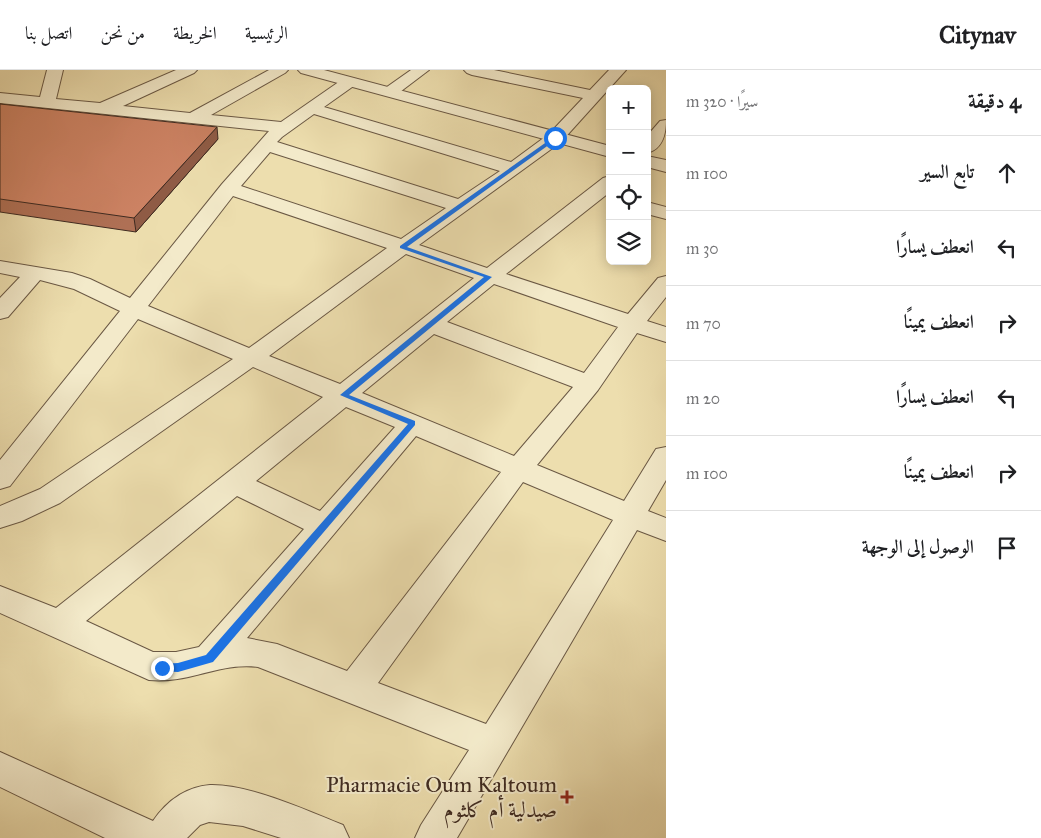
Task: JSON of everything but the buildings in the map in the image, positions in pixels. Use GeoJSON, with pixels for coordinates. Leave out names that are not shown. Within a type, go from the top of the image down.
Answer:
{"type":"FeatureCollection","features":[{"type":"Feature","properties":{"kind":"street"},"geometry":{"type":"LineString","coordinates":[[47,102],[55,70]]}},
{"type":"Feature","properties":{"kind":"street"},"geometry":{"type":"LineString","coordinates":[[147,70],[172,77]]}},
{"type":"Feature","properties":{"kind":"street"},"geometry":{"type":"LineString","coordinates":[[104,108],[188,70]]}},
{"type":"Feature","properties":{"kind":"street"},"geometry":{"type":"LineString","coordinates":[[193,118],[280,70]]}},
{"type":"Feature","properties":{"kind":"street"},"geometry":{"type":"LineString","coordinates":[[306,70],[337,76],[606,151]]}},
{"type":"Feature","properties":{"kind":"street"},"geometry":{"type":"LineString","coordinates":[[390,92],[421,70]]}},
{"type":"Feature","properties":{"kind":"street"},"geometry":{"type":"LineString","coordinates":[[472,70],[594,96]]}},
{"type":"Feature","properties":{"kind":"street"},"geometry":{"type":"LineString","coordinates":[[0,517],[12,514],[50,496],[252,357],[402,247],[514,169],[555,138],[618,70]]}},
{"type":"Feature","properties":{"kind":"street"},"geometry":{"type":"LineString","coordinates":[[0,479],[229,188],[282,127],[310,108],[337,76]]}},
{"type":"Feature","properties":{"kind":"street"},"geometry":{"type":"LineString","coordinates":[[0,98],[282,127]]}},
{"type":"Feature","properties":{"kind":"street"},"geometry":{"type":"LineString","coordinates":[[310,108],[514,169]]}},
{"type":"Feature","properties":{"kind":"street"},"geometry":{"type":"LineString","coordinates":[[651,143],[666,125]]}},
{"type":"Feature","properties":{"kind":"street"},"geometry":{"type":"LineString","coordinates":[[266,145],[461,206]]}},
{"type":"Feature","properties":{"kind":"street"},"geometry":{"type":"LineString","coordinates":[[651,162],[666,166]]}},
{"type":"Feature","properties":{"kind":"street"},"geometry":{"type":"LineString","coordinates":[[229,188],[666,335]]}},
{"type":"Feature","properties":{"kind":"street"},"geometry":{"type":"LineString","coordinates":[[60,624],[489,277],[605,191]]}},
{"type":"Feature","properties":{"kind":"street"},"geometry":{"type":"LineString","coordinates":[[651,209],[666,213]]}},
{"type":"Feature","properties":{"kind":"street"},"geometry":{"type":"LineString","coordinates":[[0,267],[36,272],[82,284],[135,309],[413,423],[666,530]]}},
{"type":"Feature","properties":{"kind":"street"},"geometry":{"type":"LineString","coordinates":[[0,312],[36,272]]}},
{"type":"Feature","properties":{"kind":"street"},"geometry":{"type":"LineString","coordinates":[[354,688],[518,469],[589,384],[632,324],[666,283]]}},
{"type":"Feature","properties":{"kind":"street"},"geometry":{"type":"LineString","coordinates":[[430,324],[589,384]]}},
{"type":"Feature","properties":{"kind":"street"},"geometry":{"type":"LineString","coordinates":[[209,659],[413,423]]}},
{"type":"Feature","properties":{"kind":"street"},"geometry":{"type":"LineString","coordinates":[[435,838],[666,456]]}},
{"type":"Feature","properties":{"kind":"street"},"geometry":{"type":"LineString","coordinates":[[235,483],[324,526]]}},
{"type":"Feature","properties":{"kind":"street"},"geometry":{"type":"LineString","coordinates":[[0,599],[60,624],[149,666],[178,668],[233,653],[250,652],[270,657],[354,688],[494,743]]}},
{"type":"Feature","properties":{"kind":"street"},"geometry":{"type":"LineString","coordinates":[[0,769],[147,838]]}},
{"type":"Feature","properties":{"kind":"street"},"geometry":{"type":"LineString","coordinates":[[164,838],[178,818],[196,806],[218,802],[242,808],[329,838]]}},
{"type":"Feature","properties":{"kind":"place","name":"Pharmacie Oum Kaltoum صيدلية أم كلثوم"},"geometry":{"type":"Point","coordinates":[567,797]}},
{"type":"Feature","properties":{"kind":"route"},"geometry":{"type":"LineString","coordinates":[[162,668],[178,668],[209,659],[413,423],[343,395],[489,277],[402,247],[555,138]]}}]}
